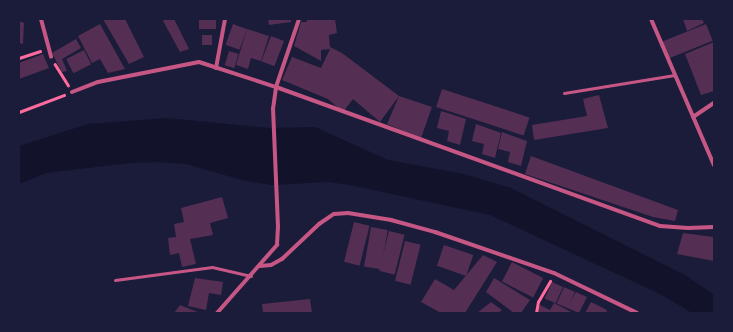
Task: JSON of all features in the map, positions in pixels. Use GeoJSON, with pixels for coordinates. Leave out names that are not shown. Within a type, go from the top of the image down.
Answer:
{"type":"FeatureCollection","features":[{"type":"Feature","properties":{"kind":"street"},"geometry":{"type":"LineString","coordinates":[[41,19],[51,57]]}},
{"type":"Feature","properties":{"kind":"street"},"geometry":{"type":"LineString","coordinates":[[216,68],[225,19]]}},
{"type":"Feature","properties":{"kind":"street"},"geometry":{"type":"LineString","coordinates":[[217,313],[260,266],[277,244],[277,193],[273,109],[276,87],[299,19]]}},
{"type":"Feature","properties":{"kind":"street"},"geometry":{"type":"LineString","coordinates":[[651,19],[714,165]]}},
{"type":"Feature","properties":{"kind":"street"},"geometry":{"type":"LineString","coordinates":[[72,92],[98,82],[151,70],[198,62],[276,87],[660,226],[714,227]]}},
{"type":"Feature","properties":{"kind":"street"},"geometry":{"type":"LineString","coordinates":[[693,117],[714,103]]}},
{"type":"Feature","properties":{"kind":"street"},"geometry":{"type":"LineString","coordinates":[[260,266],[271,265],[282,259],[319,224],[334,214],[348,213],[391,220],[436,232],[554,273],[637,313]]}},
{"type":"Feature","properties":{"kind":"lane"},"geometry":{"type":"LineString","coordinates":[[564,93],[675,74]]}},
{"type":"Feature","properties":{"kind":"lane"},"geometry":{"type":"LineString","coordinates":[[115,280],[212,267],[251,276]]}},
{"type":"Feature","properties":{"kind":"path"},"geometry":{"type":"LineString","coordinates":[[19,58],[48,48]]}},
{"type":"Feature","properties":{"kind":"path"},"geometry":{"type":"LineString","coordinates":[[19,112],[72,92],[51,57]]}},
{"type":"Feature","properties":{"kind":"path"},"geometry":{"type":"LineString","coordinates":[[536,313],[538,302],[554,273]]}},
{"type":"Feature","properties":{"kind":"shaded area"},"geometry":{"type":"Polygon","coordinates":[[[166,118],[270,128],[315,127],[388,160],[464,174],[511,188],[685,275],[714,295],[714,313],[692,313],[660,294],[490,215],[350,185],[328,182],[272,185],[246,181],[186,164],[158,162],[130,163],[46,173],[19,184],[19,146],[88,124],[166,118]]]}},
{"type":"Feature","properties":{"kind":"building"},"geometry":{"type":"Polygon","coordinates":[[[103,19],[125,19],[144,57],[129,64],[103,19]]]}},
{"type":"Feature","properties":{"kind":"building"},"geometry":{"type":"Polygon","coordinates":[[[162,19],[174,19],[189,49],[180,52],[162,19]]]}},
{"type":"Feature","properties":{"kind":"building"},"geometry":{"type":"Polygon","coordinates":[[[199,19],[216,19],[216,29],[199,29],[199,19]]]}},
{"type":"Feature","properties":{"kind":"building"},"geometry":{"type":"Polygon","coordinates":[[[268,19],[291,19],[291,22],[269,25],[268,19]]]}},
{"type":"Feature","properties":{"kind":"building"},"geometry":{"type":"Polygon","coordinates":[[[307,19],[335,19],[337,33],[329,35],[330,49],[321,50],[321,61],[294,46],[301,22],[307,22],[307,19]]]}},
{"type":"Feature","properties":{"kind":"building"},"geometry":{"type":"Polygon","coordinates":[[[683,19],[702,19],[704,23],[687,31],[683,19]]]}},
{"type":"Feature","properties":{"kind":"building"},"geometry":{"type":"Polygon","coordinates":[[[19,21],[24,23],[23,44],[19,43],[19,21]]]}},
{"type":"Feature","properties":{"kind":"building"},"geometry":{"type":"Polygon","coordinates":[[[100,24],[125,69],[108,73],[100,59],[92,63],[78,36],[100,24]]]}},
{"type":"Feature","properties":{"kind":"building"},"geometry":{"type":"Polygon","coordinates":[[[233,24],[247,29],[240,50],[225,45],[233,24]]]}},
{"type":"Feature","properties":{"kind":"building"},"geometry":{"type":"Polygon","coordinates":[[[706,24],[713,41],[669,58],[662,42],[706,24]]]}},
{"type":"Feature","properties":{"kind":"building"},"geometry":{"type":"Polygon","coordinates":[[[247,29],[269,36],[261,61],[251,58],[248,69],[236,65],[247,29]]]}},
{"type":"Feature","properties":{"kind":"building"},"geometry":{"type":"Polygon","coordinates":[[[202,35],[212,35],[212,45],[202,45],[202,35]]]}},
{"type":"Feature","properties":{"kind":"building"},"geometry":{"type":"Polygon","coordinates":[[[271,36],[284,41],[274,66],[261,61],[271,36]]]}},
{"type":"Feature","properties":{"kind":"building"},"geometry":{"type":"Polygon","coordinates":[[[76,39],[81,48],[62,59],[67,71],[62,72],[52,53],[76,39]]]}},
{"type":"Feature","properties":{"kind":"building"},"geometry":{"type":"Polygon","coordinates":[[[714,42],[714,91],[701,95],[685,54],[714,42]]]}},
{"type":"Feature","properties":{"kind":"building"},"geometry":{"type":"Polygon","coordinates":[[[330,47],[342,53],[399,96],[380,122],[353,99],[343,112],[328,99],[282,80],[292,57],[321,68],[330,47]]]}},
{"type":"Feature","properties":{"kind":"building"},"geometry":{"type":"Polygon","coordinates":[[[84,50],[91,64],[73,73],[66,59],[84,50]]]}},
{"type":"Feature","properties":{"kind":"building"},"geometry":{"type":"Polygon","coordinates":[[[229,51],[239,54],[234,68],[225,65],[229,51]]]}},
{"type":"Feature","properties":{"kind":"building"},"geometry":{"type":"Polygon","coordinates":[[[43,54],[49,68],[19,79],[19,63],[43,54]]]}},
{"type":"Feature","properties":{"kind":"building"},"geometry":{"type":"Polygon","coordinates":[[[442,89],[529,117],[524,135],[436,107],[442,89]]]}},
{"type":"Feature","properties":{"kind":"building"},"geometry":{"type":"Polygon","coordinates":[[[599,95],[608,128],[534,140],[532,125],[587,116],[583,99],[599,95]]]}},
{"type":"Feature","properties":{"kind":"building"},"geometry":{"type":"Polygon","coordinates":[[[399,96],[432,107],[421,138],[387,124],[399,96]]]}},
{"type":"Feature","properties":{"kind":"building"},"geometry":{"type":"Polygon","coordinates":[[[441,111],[466,119],[460,145],[447,141],[449,131],[437,128],[441,111]]]}},
{"type":"Feature","properties":{"kind":"building"},"geometry":{"type":"Polygon","coordinates":[[[476,124],[501,133],[495,158],[482,154],[484,144],[472,141],[476,124]]]}},
{"type":"Feature","properties":{"kind":"building"},"geometry":{"type":"Polygon","coordinates":[[[502,132],[527,141],[521,166],[508,162],[510,152],[498,149],[502,132]]]}},
{"type":"Feature","properties":{"kind":"building"},"geometry":{"type":"Polygon","coordinates":[[[531,156],[678,210],[675,221],[653,217],[525,174],[531,156]]]}},
{"type":"Feature","properties":{"kind":"building"},"geometry":{"type":"Polygon","coordinates":[[[222,197],[228,218],[210,223],[213,235],[190,239],[196,264],[182,267],[179,253],[170,255],[168,238],[176,237],[174,224],[184,222],[181,208],[222,197]]]}},
{"type":"Feature","properties":{"kind":"building"},"geometry":{"type":"Polygon","coordinates":[[[354,222],[370,226],[360,266],[344,262],[354,222]]]}},
{"type":"Feature","properties":{"kind":"building"},"geometry":{"type":"Polygon","coordinates":[[[371,227],[388,230],[381,269],[364,266],[371,227]]]}},
{"type":"Feature","properties":{"kind":"building"},"geometry":{"type":"Polygon","coordinates":[[[389,231],[405,235],[395,275],[379,271],[389,231]]]}},
{"type":"Feature","properties":{"kind":"building"},"geometry":{"type":"Polygon","coordinates":[[[683,233],[714,237],[714,261],[677,254],[683,233]]]}},
{"type":"Feature","properties":{"kind":"building"},"geometry":{"type":"Polygon","coordinates":[[[405,241],[421,245],[411,285],[395,281],[405,241]]]}},
{"type":"Feature","properties":{"kind":"building"},"geometry":{"type":"Polygon","coordinates":[[[444,245],[473,255],[466,276],[437,266],[444,245]]]}},
{"type":"Feature","properties":{"kind":"building"},"geometry":{"type":"Polygon","coordinates":[[[483,255],[497,262],[465,313],[441,313],[421,302],[435,279],[454,290],[483,255]]]}},
{"type":"Feature","properties":{"kind":"building"},"geometry":{"type":"Polygon","coordinates":[[[512,262],[543,278],[533,297],[502,282],[512,262]]]}},
{"type":"Feature","properties":{"kind":"building"},"geometry":{"type":"Polygon","coordinates":[[[195,278],[223,282],[221,295],[209,293],[206,310],[188,306],[195,278]]]}},
{"type":"Feature","properties":{"kind":"building"},"geometry":{"type":"Polygon","coordinates":[[[494,278],[530,300],[521,313],[514,313],[486,292],[494,278]]]}},
{"type":"Feature","properties":{"kind":"building"},"geometry":{"type":"Polygon","coordinates":[[[552,282],[563,287],[556,303],[545,298],[552,282]]]}},
{"type":"Feature","properties":{"kind":"building"},"geometry":{"type":"Polygon","coordinates":[[[564,287],[575,292],[568,308],[557,303],[564,287]]]}},
{"type":"Feature","properties":{"kind":"building"},"geometry":{"type":"Polygon","coordinates":[[[576,292],[587,297],[579,313],[567,308],[576,292]]]}},
{"type":"Feature","properties":{"kind":"building"},"geometry":{"type":"Polygon","coordinates":[[[310,299],[312,313],[263,313],[262,304],[310,299]]]}},
{"type":"Feature","properties":{"kind":"building"},"geometry":{"type":"Polygon","coordinates":[[[491,302],[502,310],[498,313],[477,313],[491,302]]]}},
{"type":"Feature","properties":{"kind":"building"},"geometry":{"type":"Polygon","coordinates":[[[591,302],[607,310],[606,313],[585,313],[591,302]]]}},
{"type":"Feature","properties":{"kind":"building"},"geometry":{"type":"Polygon","coordinates":[[[554,303],[573,313],[536,312],[540,305],[550,310],[554,303]]]}},
{"type":"Feature","properties":{"kind":"building"},"geometry":{"type":"Polygon","coordinates":[[[180,305],[200,313],[174,313],[180,305]]]}}]}
